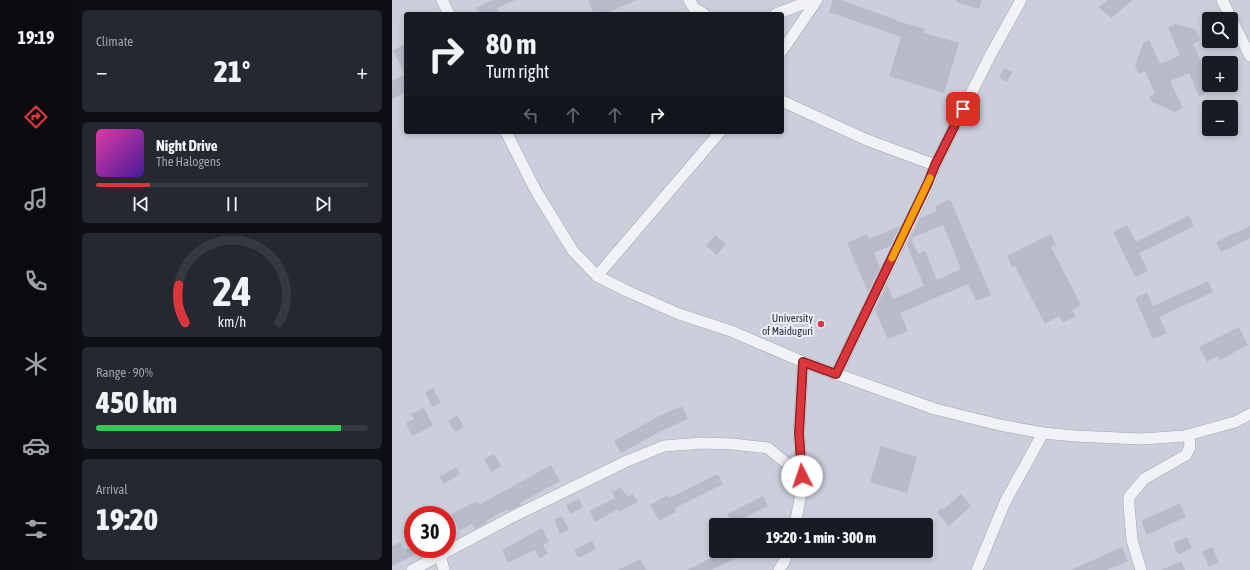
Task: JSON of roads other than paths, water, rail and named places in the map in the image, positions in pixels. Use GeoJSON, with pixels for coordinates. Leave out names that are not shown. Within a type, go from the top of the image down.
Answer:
{"type":"FeatureCollection","features":[{"type":"Feature","properties":{"kind":"street"},"geometry":{"type":"LineString","coordinates":[[442,0],[448,12]]}},
{"type":"Feature","properties":{"kind":"street"},"geometry":{"type":"LineString","coordinates":[[781,12],[812,0]]}},
{"type":"Feature","properties":{"kind":"street"},"geometry":{"type":"LineString","coordinates":[[784,48],[817,0]]}},
{"type":"Feature","properties":{"kind":"street"},"geometry":{"type":"LineString","coordinates":[[836,374],[928,183],[935,165],[1020,0]]}},
{"type":"Feature","properties":{"kind":"street"},"geometry":{"type":"LineString","coordinates":[[1222,0],[1249,51]]}},
{"type":"Feature","properties":{"kind":"street"},"geometry":{"type":"LineString","coordinates":[[784,102],[868,140],[935,165]]}},
{"type":"Feature","properties":{"kind":"street"},"geometry":{"type":"LineString","coordinates":[[507,134],[536,191],[573,251],[597,276],[627,292],[679,314],[730,331],[803,362],[935,409],[1000,425],[1044,433],[1141,439],[1189,435],[1235,422],[1250,414]]}},
{"type":"Feature","properties":{"kind":"street"},"geometry":{"type":"LineString","coordinates":[[597,276],[718,134]]}},
{"type":"Feature","properties":{"kind":"street"},"geometry":{"type":"LineString","coordinates":[[796,518],[802,476],[799,433],[803,362]]}},
{"type":"Feature","properties":{"kind":"street"},"geometry":{"type":"LineString","coordinates":[[977,570],[1005,502],[1044,433]]}},
{"type":"Feature","properties":{"kind":"street"},"geometry":{"type":"LineString","coordinates":[[1141,570],[1132,540],[1129,497],[1144,479],[1186,455],[1190,447],[1189,435]]}},
{"type":"Feature","properties":{"kind":"street"},"geometry":{"type":"LineString","coordinates":[[456,547],[512,517],[627,461],[664,446],[702,443],[732,444],[768,448],[802,476]]}},
{"type":"Feature","properties":{"kind":"street"},"geometry":{"type":"LineString","coordinates":[[412,570],[434,558]]}},
{"type":"Feature","properties":{"kind":"street"},"geometry":{"type":"LineString","coordinates":[[441,558],[444,570]]}},
{"type":"Feature","properties":{"kind":"street"},"geometry":{"type":"LineString","coordinates":[[779,570],[786,558]]}},
{"type":"Feature","properties":{"kind":"place","name":"University of Maiduguri"},"geometry":{"type":"Point","coordinates":[821,324]}}]}
